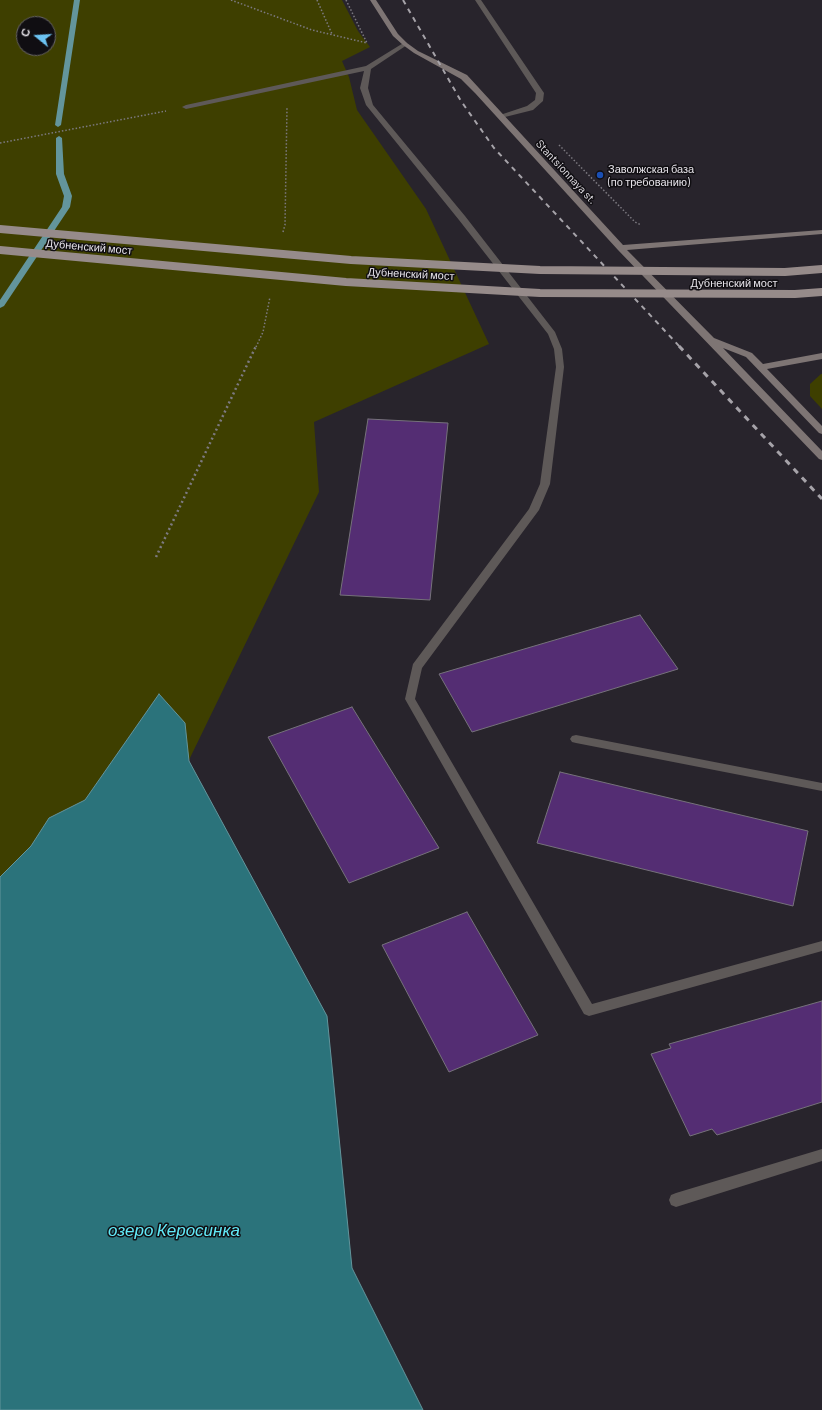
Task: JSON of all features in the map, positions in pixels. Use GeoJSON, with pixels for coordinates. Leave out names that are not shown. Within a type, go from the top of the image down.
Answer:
{"type":"FeatureCollection","features":[{"type":"Feature","properties":{"kind":"main road","name":"Stantsionnaya st."},"geometry":{"type":"LineString","coordinates":[[373,0],[395,34],[405,44],[416,52],[464,76],[501,116],[512,131],[620,248],[710,339],[822,457]]}},
{"type":"Feature","properties":{"kind":"main road","name":"Дубненский мост"},"geometry":{"type":"LineString","coordinates":[[0,229],[351,260],[540,270],[785,272],[822,269]]}},
{"type":"Feature","properties":{"kind":"main road"},"geometry":{"type":"LineString","coordinates":[[620,248],[822,232]]}},
{"type":"Feature","properties":{"kind":"main road","name":"Дубненский мост"},"geometry":{"type":"LineString","coordinates":[[0,250],[346,282],[540,293],[795,294],[822,292]]}},
{"type":"Feature","properties":{"kind":"main road","name":"Stantsionnaya st."},"geometry":{"type":"LineString","coordinates":[[710,339],[749,355],[822,431]]}},
{"type":"Feature","properties":{"kind":"main road"},"geometry":{"type":"LineString","coordinates":[[761,367],[822,356]]}},
{"type":"Feature","properties":{"kind":"lane"},"geometry":{"type":"LineString","coordinates":[[478,0],[540,93],[539,102],[530,108],[501,116]]}},
{"type":"Feature","properties":{"kind":"lane"},"geometry":{"type":"LineString","coordinates":[[186,107],[368,68],[405,44]]}},
{"type":"Feature","properties":{"kind":"lane"},"geometry":{"type":"LineString","coordinates":[[368,68],[364,88],[370,105],[462,218],[552,334],[558,349],[560,367],[545,484],[534,510],[417,667],[410,699],[589,1010],[822,946]]}},
{"type":"Feature","properties":{"kind":"lane"},"geometry":{"type":"LineString","coordinates":[[576,739],[822,787]]}},
{"type":"Feature","properties":{"kind":"lane"},"geometry":{"type":"LineString","coordinates":[[676,1200],[822,1155]]}},
{"type":"Feature","properties":{"kind":"path"},"geometry":{"type":"LineString","coordinates":[[232,0],[312,30],[367,43],[346,0]]}},
{"type":"Feature","properties":{"kind":"path"},"geometry":{"type":"LineString","coordinates":[[317,0],[332,35]]}},
{"type":"Feature","properties":{"kind":"path"},"geometry":{"type":"LineString","coordinates":[[283,232],[285,225],[288,86]]}},
{"type":"Feature","properties":{"kind":"path"},"geometry":{"type":"LineString","coordinates":[[0,143],[186,107]]}},
{"type":"Feature","properties":{"kind":"path"},"geometry":{"type":"LineString","coordinates":[[156,557],[263,332],[271,294]]}},
{"type":"Feature","properties":{"kind":"shaded area"},"geometry":{"type":"Polygon","coordinates":[[[0,0],[342,0],[358,31],[370,47],[342,61],[349,77],[357,110],[426,209],[489,344],[314,422],[319,492],[189,760],[184,723],[159,694],[85,800],[49,818],[31,846],[0,877],[0,0]]]}},
{"type":"Feature","properties":{"kind":"shaded area"},"geometry":{"type":"Polygon","coordinates":[[[821,374],[822,409],[810,396],[810,384],[821,374]]]}},
{"type":"Feature","properties":{"kind":"water","name":"озеро Керосинка"},"geometry":{"type":"Polygon","coordinates":[[[159,694],[185,723],[189,761],[327,1016],[352,1268],[423,1410],[0,1410],[0,877],[31,846],[49,818],[85,800],[159,694]]]}},
{"type":"Feature","properties":{"kind":"building"},"geometry":{"type":"Polygon","coordinates":[[[368,419],[448,423],[430,600],[340,595],[368,419]]]}},
{"type":"Feature","properties":{"kind":"building"},"geometry":{"type":"Polygon","coordinates":[[[640,615],[678,669],[472,732],[439,674],[640,615]]]}},
{"type":"Feature","properties":{"kind":"building"},"geometry":{"type":"Polygon","coordinates":[[[352,707],[439,848],[349,883],[268,737],[352,707]]]}},
{"type":"Feature","properties":{"kind":"building"},"geometry":{"type":"Polygon","coordinates":[[[560,772],[808,831],[793,906],[537,843],[560,772]]]}},
{"type":"Feature","properties":{"kind":"building"},"geometry":{"type":"Polygon","coordinates":[[[467,912],[538,1035],[449,1072],[382,945],[467,912]]]}},
{"type":"Feature","properties":{"kind":"building"},"geometry":{"type":"Polygon","coordinates":[[[822,1001],[822,1102],[717,1135],[712,1129],[690,1136],[651,1054],[671,1048],[669,1044],[822,1001]]]}},
{"type":"Feature","properties":{"kind":"waterway"},"geometry":{"type":"LineString","coordinates":[[58,125],[77,0]]}},
{"type":"Feature","properties":{"kind":"waterway"},"geometry":{"type":"LineString","coordinates":[[0,306],[66,207],[68,196],[60,174],[59,138]]}},
{"type":"Feature","properties":{"kind":"railway"},"geometry":{"type":"LineString","coordinates":[[403,0],[461,101],[494,148],[680,347]]}},
{"type":"Feature","properties":{"kind":"railway"},"geometry":{"type":"LineString","coordinates":[[679,346],[822,499]]}},
{"type":"Feature","properties":{"kind":"place","name":"Заволжская база (по требованию)"},"geometry":{"type":"Point","coordinates":[600,175]}}]}
